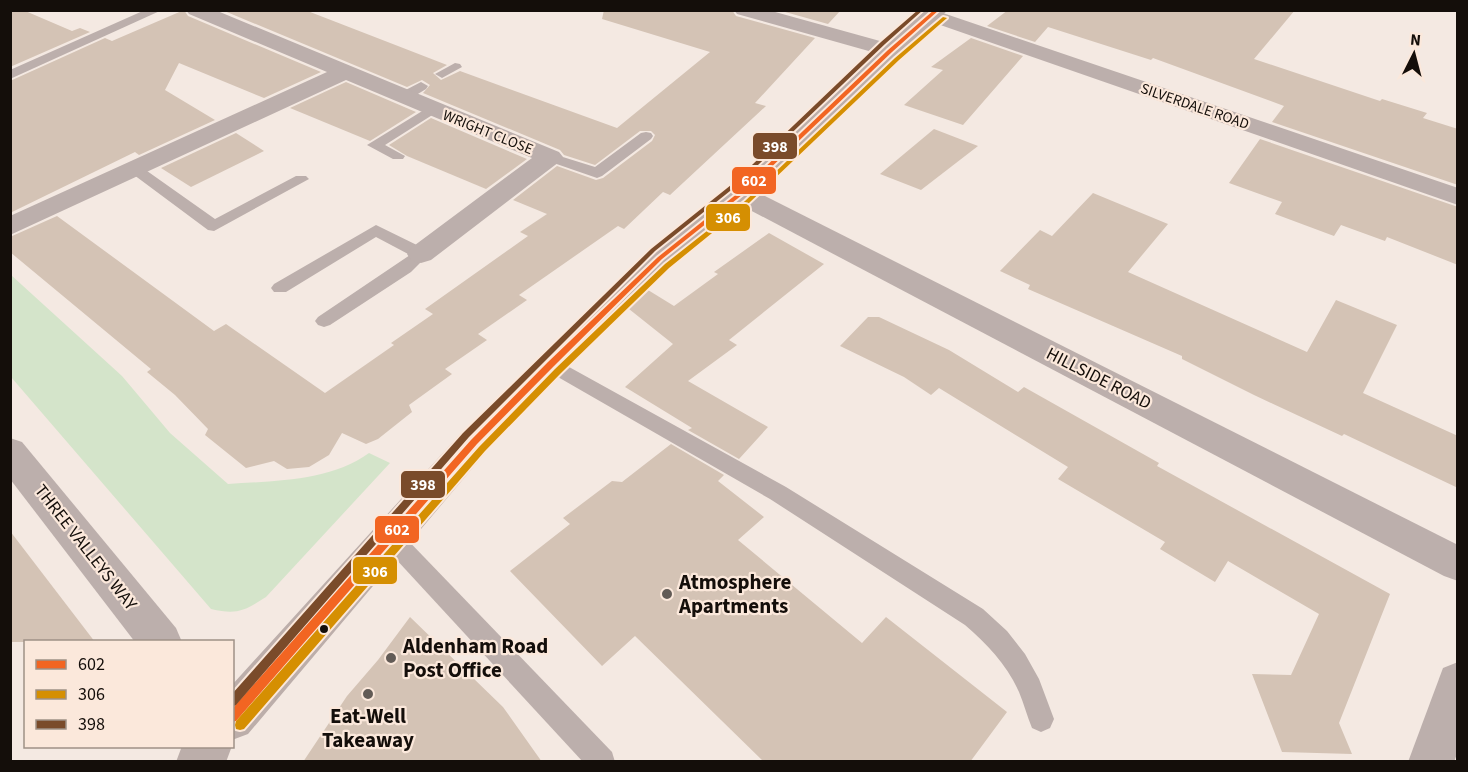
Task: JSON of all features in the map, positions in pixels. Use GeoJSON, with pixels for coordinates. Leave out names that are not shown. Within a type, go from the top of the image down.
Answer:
{"type":"FeatureCollection","features":[{"type":"Feature","properties":{"kind":"main road"},"geometry":{"type":"LineString","coordinates":[[234,713],[474,442],[551,364],[660,258],[740,194],[891,51],[936,13]]}},
{"type":"Feature","properties":{"kind":"main road"},"geometry":{"type":"LineString","coordinates":[[199,762],[209,748]]}},
{"type":"Feature","properties":{"kind":"street","name":"WRIGHT CLOSE"},"geometry":{"type":"LineString","coordinates":[[196,10],[343,73],[412,92],[432,109],[550,157]]}},
{"type":"Feature","properties":{"kind":"street"},"geometry":{"type":"LineString","coordinates":[[744,10],[891,51]]}},
{"type":"Feature","properties":{"kind":"street","name":"SILVERDALE ROAD"},"geometry":{"type":"LineString","coordinates":[[936,13],[1458,197]]}},
{"type":"Feature","properties":{"kind":"street"},"geometry":{"type":"LineString","coordinates":[[10,227],[343,73]]}},
{"type":"Feature","properties":{"kind":"street","name":"WRIGHT CLOSE"},"geometry":{"type":"LineString","coordinates":[[421,254],[550,157]]}},
{"type":"Feature","properties":{"kind":"street","name":"HILLSIDE ROAD"},"geometry":{"type":"LineString","coordinates":[[740,194],[1458,564]]}},
{"type":"Feature","properties":{"kind":"street","name":"THREE VALLEYS WAY"},"geometry":{"type":"LineString","coordinates":[[10,452],[159,640]]}},
{"type":"Feature","properties":{"kind":"street"},"geometry":{"type":"LineString","coordinates":[[1431,762],[1458,682]]}},
{"type":"Feature","properties":{"kind":"lane"},"geometry":{"type":"LineString","coordinates":[[10,75],[156,10]]}},
{"type":"Feature","properties":{"kind":"lane"},"geometry":{"type":"LineString","coordinates":[[442,74],[455,67]]}},
{"type":"Feature","properties":{"kind":"lane"},"geometry":{"type":"LineString","coordinates":[[398,156],[374,145],[432,109]]}},
{"type":"Feature","properties":{"kind":"lane"},"geometry":{"type":"LineString","coordinates":[[550,157],[597,173],[646,136]]}},
{"type":"Feature","properties":{"kind":"lane"},"geometry":{"type":"LineString","coordinates":[[135,169],[214,226],[301,179]]}},
{"type":"Feature","properties":{"kind":"lane"},"geometry":{"type":"LineString","coordinates":[[280,288],[376,230],[421,254],[405,268],[324,321]]}},
{"type":"Feature","properties":{"kind":"lane"},"geometry":{"type":"LineString","coordinates":[[551,364],[778,493],[974,617],[1000,639],[1017,661],[1033,692],[1041,718]]}},
{"type":"Feature","properties":{"kind":"lane"},"geometry":{"type":"LineString","coordinates":[[390,537],[602,762]]}},
{"type":"Feature","properties":{"kind":"green space"},"geometry":{"type":"Polygon","coordinates":[[[11,275],[122,376],[170,433],[228,484],[302,478],[337,469],[369,453],[390,463],[266,597],[252,606],[234,612],[211,609],[11,377],[11,275]]]}},
{"type":"Feature","properties":{"kind":"building"},"geometry":{"type":"Polygon","coordinates":[[[10,10],[23,10],[72,31],[80,28],[90,32],[10,67],[10,10]]]}},
{"type":"Feature","properties":{"kind":"building"},"geometry":{"type":"Polygon","coordinates":[[[184,10],[188,16],[321,72],[264,98],[179,63],[165,90],[215,120],[139,155],[135,152],[10,213],[10,81],[105,38],[112,41],[184,10]]]}},
{"type":"Feature","properties":{"kind":"building"},"geometry":{"type":"Polygon","coordinates":[[[222,10],[305,10],[447,65],[433,73],[441,80],[460,71],[617,128],[710,52],[602,19],[604,10],[732,10],[736,16],[815,38],[755,103],[766,106],[670,195],[663,192],[624,229],[618,226],[519,295],[527,300],[478,334],[487,340],[445,369],[452,374],[409,405],[412,412],[378,439],[366,444],[342,433],[329,455],[309,467],[287,469],[274,461],[246,468],[205,435],[208,429],[175,395],[147,372],[151,369],[10,252],[10,237],[57,216],[214,331],[226,324],[325,393],[394,345],[391,343],[433,314],[425,309],[528,236],[520,232],[547,214],[513,200],[557,166],[596,180],[603,178],[652,141],[655,135],[651,131],[640,131],[595,165],[564,155],[560,150],[423,93],[430,85],[422,80],[407,87],[222,10]]]}},
{"type":"Feature","properties":{"kind":"building"},"geometry":{"type":"Polygon","coordinates":[[[778,10],[841,10],[828,24],[778,10]]]}},
{"type":"Feature","properties":{"kind":"building"},"geometry":{"type":"Polygon","coordinates":[[[1008,10],[1295,10],[1254,59],[1380,101],[1382,99],[1427,113],[1423,118],[1458,129],[1458,185],[1272,122],[1284,106],[1153,58],[1151,60],[1048,27],[1035,42],[987,26],[1008,10]]]}},
{"type":"Feature","properties":{"kind":"building"},"geometry":{"type":"Polygon","coordinates":[[[971,38],[1023,56],[963,125],[904,105],[943,70],[931,67],[971,38]]]}},
{"type":"Feature","properties":{"kind":"building"},"geometry":{"type":"Polygon","coordinates":[[[346,82],[416,112],[370,141],[290,108],[346,82]]]}},
{"type":"Feature","properties":{"kind":"building"},"geometry":{"type":"Polygon","coordinates":[[[431,118],[527,159],[486,189],[407,156],[389,145],[431,118]]]}},
{"type":"Feature","properties":{"kind":"building"},"geometry":{"type":"Polygon","coordinates":[[[934,129],[978,146],[921,190],[880,174],[934,129]]]}},
{"type":"Feature","properties":{"kind":"building"},"geometry":{"type":"Polygon","coordinates":[[[236,133],[264,151],[191,187],[161,168],[236,133]]]}},
{"type":"Feature","properties":{"kind":"building"},"geometry":{"type":"Polygon","coordinates":[[[1260,139],[1458,207],[1458,265],[1387,237],[1385,241],[1341,225],[1334,236],[1275,214],[1282,202],[1229,183],[1260,139]]]}},
{"type":"Feature","properties":{"kind":"building"},"geometry":{"type":"Polygon","coordinates":[[[1093,193],[1168,224],[1128,272],[1307,352],[1336,300],[1397,325],[1363,393],[1458,436],[1458,488],[1344,434],[1342,436],[1254,395],[1182,359],[1182,356],[1028,289],[1030,285],[1000,271],[1040,230],[1052,236],[1093,193]]]}},
{"type":"Feature","properties":{"kind":"building"},"geometry":{"type":"Polygon","coordinates":[[[769,233],[824,264],[729,340],[737,345],[688,381],[768,427],[739,459],[688,430],[692,428],[625,387],[673,344],[629,309],[648,290],[674,306],[718,274],[714,272],[769,233]]]}},
{"type":"Feature","properties":{"kind":"building"},"geometry":{"type":"Polygon","coordinates":[[[868,317],[879,317],[949,350],[1018,392],[1024,387],[1159,463],[1157,466],[1390,594],[1339,723],[1352,754],[1282,752],[1252,674],[1291,675],[1319,614],[1228,561],[1215,582],[1160,549],[1165,542],[1058,479],[1068,467],[939,388],[931,395],[904,377],[840,346],[868,317]]]}},
{"type":"Feature","properties":{"kind":"building","name":"Atmosphere Apartments"},"geometry":{"type":"Polygon","coordinates":[[[671,444],[724,475],[718,481],[764,517],[738,540],[862,643],[886,617],[1007,712],[970,762],[764,762],[635,636],[602,666],[510,571],[570,524],[563,518],[612,481],[622,482],[671,444]]]}},
{"type":"Feature","properties":{"kind":"building"},"geometry":{"type":"Polygon","coordinates":[[[10,531],[93,640],[10,642],[10,531]]]}},
{"type":"Feature","properties":{"kind":"building"},"geometry":{"type":"Polygon","coordinates":[[[410,617],[503,707],[542,762],[303,762],[347,696],[410,617]]]}},
{"type":"Feature","properties":{"kind":"transit line","name":"398"},"geometry":{"type":"LineString","coordinates":[[234,700],[466,435],[653,250],[733,186],[883,43],[921,10]]}},
{"type":"Feature","properties":{"kind":"transit line","name":"602"},"geometry":{"type":"LineString","coordinates":[[234,715],[474,442],[551,364],[660,258],[740,194],[890,51],[937,10]]}},
{"type":"Feature","properties":{"kind":"transit line","name":"306"},"geometry":{"type":"LineString","coordinates":[[240,725],[482,449],[558,371],[667,266],[747,202],[897,59],[945,18]]}},
{"type":"Feature","properties":{"kind":"place","name":"Atmosphere Apartments"},"geometry":{"type":"Point","coordinates":[667,594]}},
{"type":"Feature","properties":{"kind":"place","name":"Aldenham Road Post Office"},"geometry":{"type":"Point","coordinates":[391,658]}},
{"type":"Feature","properties":{"kind":"place","name":"Eat-Well Takeaway"},"geometry":{"type":"Point","coordinates":[368,694]}}]}
